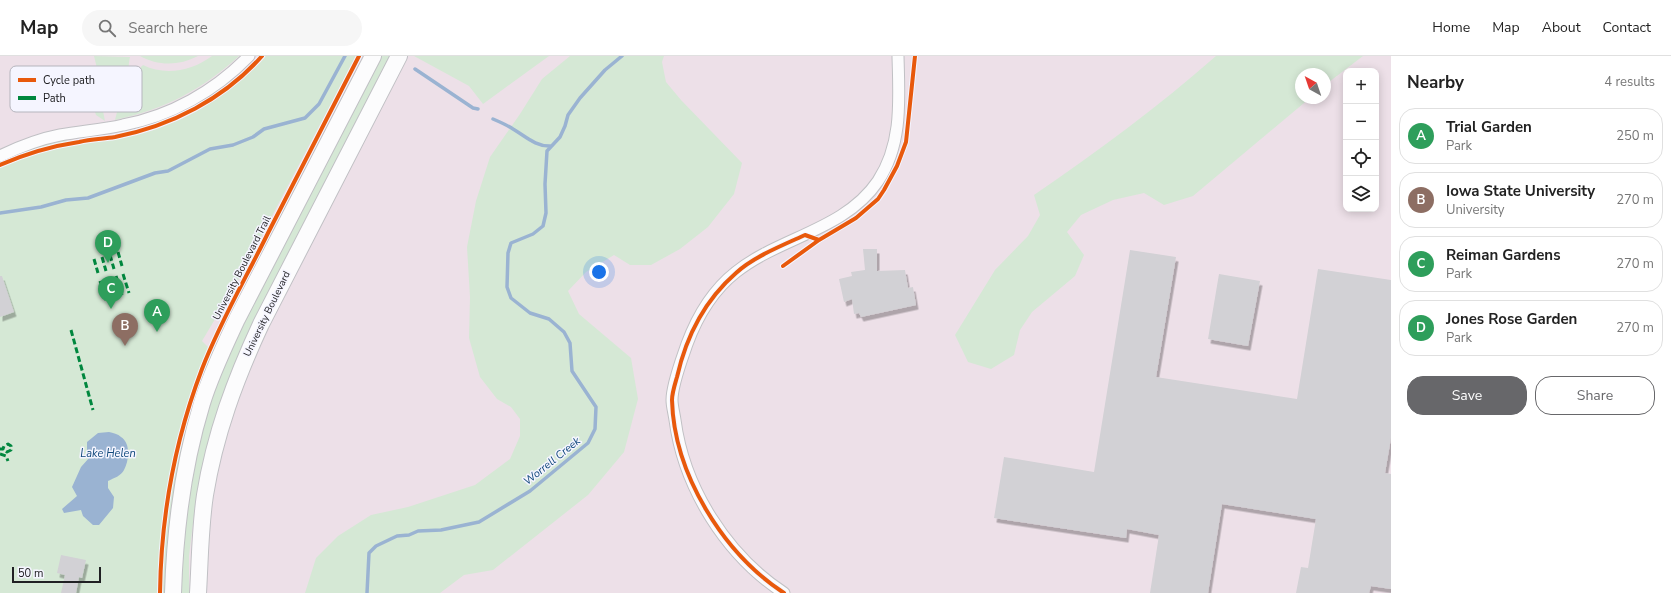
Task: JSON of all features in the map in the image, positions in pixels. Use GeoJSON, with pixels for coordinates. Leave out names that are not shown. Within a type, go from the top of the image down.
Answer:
{"type":"FeatureCollection","features":[{"type":"Feature","properties":{"kind":"main road"},"geometry":{"type":"LineString","coordinates":[[174,593],[177,526],[181,491],[202,403],[219,358],[237,319],[373,56]]}},
{"type":"Feature","properties":{"kind":"main road","name":"University Boulevard"},"geometry":{"type":"LineString","coordinates":[[198,593],[201,531],[205,496],[213,454],[225,411],[240,368],[264,317],[399,56]]}},
{"type":"Feature","properties":{"kind":"street"},"geometry":{"type":"LineString","coordinates":[[0,156],[40,140],[59,135],[122,126],[150,119],[171,110],[217,84],[249,56]]}},
{"type":"Feature","properties":{"kind":"street"},"geometry":{"type":"LineString","coordinates":[[784,593],[752,567],[731,545],[711,520],[682,458],[676,432],[672,399],[680,365],[690,337],[701,312],[720,288],[737,272],[770,251],[805,235],[852,209],[878,182],[890,161],[897,134],[899,107],[898,56]]}},
{"type":"Feature","properties":{"kind":"shaded area"},"geometry":{"type":"Polygon","coordinates":[[[0,56],[1391,56],[1391,593],[0,593],[0,56]]]}},
{"type":"Feature","properties":{"kind":"green space"},"geometry":{"type":"Polygon","coordinates":[[[94,56],[130,57],[129,66],[96,66],[94,56]]]}},
{"type":"Feature","properties":{"kind":"green space"},"geometry":{"type":"Polygon","coordinates":[[[140,56],[198,56],[183,62],[169,64],[154,62],[140,56]]]}},
{"type":"Feature","properties":{"kind":"green space"},"geometry":{"type":"Polygon","coordinates":[[[212,56],[239,56],[211,79],[182,97],[150,110],[115,120],[117,112],[142,112],[143,65],[169,71],[187,68],[212,56]]]}},
{"type":"Feature","properties":{"kind":"green space"},"geometry":{"type":"Polygon","coordinates":[[[266,56],[356,56],[240,277],[202,341],[219,358],[202,403],[173,593],[0,593],[0,156],[59,135],[73,145],[137,135],[173,123],[208,105],[239,83],[266,56]]]}},
{"type":"Feature","properties":{"kind":"green space"},"geometry":{"type":"Polygon","coordinates":[[[379,56],[391,56],[252,324],[227,385],[202,472],[196,499],[189,556],[189,593],[179,593],[183,528],[198,442],[212,395],[237,334],[379,56]]]}},
{"type":"Feature","properties":{"kind":"green space"},"geometry":{"type":"Polygon","coordinates":[[[414,56],[549,56],[483,104],[469,86],[414,56]]]}},
{"type":"Feature","properties":{"kind":"green space"},"geometry":{"type":"Polygon","coordinates":[[[570,56],[664,56],[662,62],[666,82],[681,100],[742,163],[734,194],[708,227],[680,249],[651,265],[630,265],[614,255],[586,272],[568,291],[579,314],[631,358],[638,399],[624,452],[588,495],[493,570],[464,575],[440,593],[305,593],[316,558],[338,536],[371,515],[408,507],[475,485],[510,459],[520,436],[520,419],[511,407],[497,399],[480,377],[469,338],[470,297],[467,247],[476,201],[490,157],[542,79],[570,56]]]}},
{"type":"Feature","properties":{"kind":"green space"},"geometry":{"type":"Polygon","coordinates":[[[1216,56],[1363,56],[1347,68],[1343,68],[1343,71],[1331,80],[1331,68],[1295,68],[1295,104],[1303,104],[1193,196],[1164,205],[1144,193],[1113,200],[1081,215],[1067,232],[1084,255],[1075,276],[1032,312],[1020,330],[1014,355],[991,369],[968,362],[955,335],[995,270],[1028,236],[1040,215],[1034,195],[1127,128],[1216,56]]]}},
{"type":"Feature","properties":{"kind":"green space"},"geometry":{"type":"Polygon","coordinates":[[[95,112],[103,112],[105,121],[96,115],[95,112]]]}},
{"type":"Feature","properties":{"kind":"water","name":"Lake Helen"},"geometry":{"type":"Polygon","coordinates":[[[109,432],[118,435],[124,440],[128,448],[128,457],[123,472],[117,477],[108,481],[108,488],[114,497],[113,508],[99,525],[93,525],[83,516],[81,510],[64,513],[62,509],[77,496],[72,487],[81,467],[89,458],[87,442],[98,433],[109,432]]]}},
{"type":"Feature","properties":{"kind":"building"},"geometry":{"type":"Polygon","coordinates":[[[863,249],[877,249],[877,271],[905,270],[908,288],[913,287],[916,305],[861,317],[859,313],[854,314],[852,299],[844,302],[839,279],[852,276],[851,272],[865,270],[863,249]]]}},
{"type":"Feature","properties":{"kind":"building"},"geometry":{"type":"Polygon","coordinates":[[[1130,250],[1176,257],[1156,377],[1297,399],[1318,269],[1391,280],[1391,438],[1385,473],[1391,474],[1391,589],[1371,586],[1369,593],[1296,593],[1301,567],[1308,568],[1316,519],[1222,504],[1208,593],[1150,593],[1159,535],[1127,529],[1126,538],[994,518],[1004,457],[1094,472],[1130,250]]]}},
{"type":"Feature","properties":{"kind":"building"},"geometry":{"type":"Polygon","coordinates":[[[1219,274],[1260,281],[1248,346],[1208,339],[1219,274]]]}},
{"type":"Feature","properties":{"kind":"building"},"geometry":{"type":"Polygon","coordinates":[[[0,276],[2,276],[14,312],[0,317],[0,276]]]}},
{"type":"Feature","properties":{"kind":"building"},"geometry":{"type":"Polygon","coordinates":[[[61,555],[86,560],[82,578],[79,577],[76,593],[61,593],[65,575],[57,573],[61,555]]]}},
{"type":"Feature","properties":{"kind":"waterway"},"geometry":{"type":"LineString","coordinates":[[0,213],[41,207],[66,200],[88,198],[155,173],[168,171],[210,149],[233,145],[253,137],[264,129],[305,118],[319,104],[345,56]]}},
{"type":"Feature","properties":{"kind":"waterway","name":"Worrell Creek"},"geometry":{"type":"LineString","coordinates":[[367,593],[369,553],[376,546],[397,536],[409,535],[418,531],[441,530],[479,522],[530,491],[588,443],[595,429],[596,407],[572,371],[570,343],[564,332],[549,319],[530,313],[511,298],[507,287],[508,253],[511,243],[533,234],[543,226],[546,213],[545,184],[547,151],[560,137],[568,115],[580,98],[605,70],[622,56]]}},
{"type":"Feature","properties":{"kind":"waterway"},"geometry":{"type":"LineString","coordinates":[[415,69],[473,108],[478,109]]}},
{"type":"Feature","properties":{"kind":"waterway"},"geometry":{"type":"LineString","coordinates":[[493,119],[540,145],[551,146]]}},
{"type":"Feature","properties":{"kind":"marked path"},"geometry":{"type":"LineString","coordinates":[[118,252],[122,266]]}},
{"type":"Feature","properties":{"kind":"marked path"},"geometry":{"type":"LineString","coordinates":[[110,255],[114,269]]}},
{"type":"Feature","properties":{"kind":"marked path"},"geometry":{"type":"LineString","coordinates":[[102,257],[106,271]]}},
{"type":"Feature","properties":{"kind":"marked path"},"geometry":{"type":"LineString","coordinates":[[94,259],[98,273]]}},
{"type":"Feature","properties":{"kind":"marked path"},"geometry":{"type":"LineString","coordinates":[[123,274],[129,293]]}},
{"type":"Feature","properties":{"kind":"marked path"},"geometry":{"type":"LineString","coordinates":[[116,276],[122,295]]}},
{"type":"Feature","properties":{"kind":"marked path"},"geometry":{"type":"LineString","coordinates":[[108,278],[113,297]]}},
{"type":"Feature","properties":{"kind":"marked path"},"geometry":{"type":"LineString","coordinates":[[100,281],[106,300]]}},
{"type":"Feature","properties":{"kind":"marked path"},"geometry":{"type":"LineString","coordinates":[[71,330],[93,410]]}},
{"type":"Feature","properties":{"kind":"marked path"},"geometry":{"type":"LineString","coordinates":[[0,449],[3,449],[4,446],[8,444],[11,446],[11,450],[7,452],[3,449]]}},
{"type":"Feature","properties":{"kind":"marked path"},"geometry":{"type":"LineString","coordinates":[[0,454],[6,456],[8,461]]}},
{"type":"Feature","properties":{"kind":"cycle path"},"geometry":{"type":"LineString","coordinates":[[0,165],[19,157],[49,148],[88,140],[115,137],[156,126],[176,118],[214,98],[231,85],[262,56]]}},
{"type":"Feature","properties":{"kind":"cycle path","name":"University Boulevard Trail"},"geometry":{"type":"LineString","coordinates":[[160,593],[163,536],[171,479],[184,423],[202,369],[225,317],[359,56]]}},
{"type":"Feature","properties":{"kind":"cycle path"},"geometry":{"type":"LineString","coordinates":[[783,266],[819,240],[856,218],[878,199],[884,190],[897,166],[906,142],[915,56]]}},
{"type":"Feature","properties":{"kind":"cycle path"},"geometry":{"type":"LineString","coordinates":[[784,593],[762,576],[741,556],[722,534],[706,509],[692,483],[682,456],[675,428],[672,397],[681,362],[691,334],[706,307],[725,284],[743,267],[778,247],[805,235],[819,240]]}},
{"type":"Feature","properties":{"kind":"place","name":"Jones Rose Garden"},"geometry":{"type":"Point","coordinates":[108,263]}},
{"type":"Feature","properties":{"kind":"place","name":"Reiman Gardens"},"geometry":{"type":"Point","coordinates":[111,309]}},
{"type":"Feature","properties":{"kind":"place","name":"Trial Garden"},"geometry":{"type":"Point","coordinates":[157,332]}},
{"type":"Feature","properties":{"kind":"place","name":"Iowa State University"},"geometry":{"type":"Point","coordinates":[125,346]}}]}
